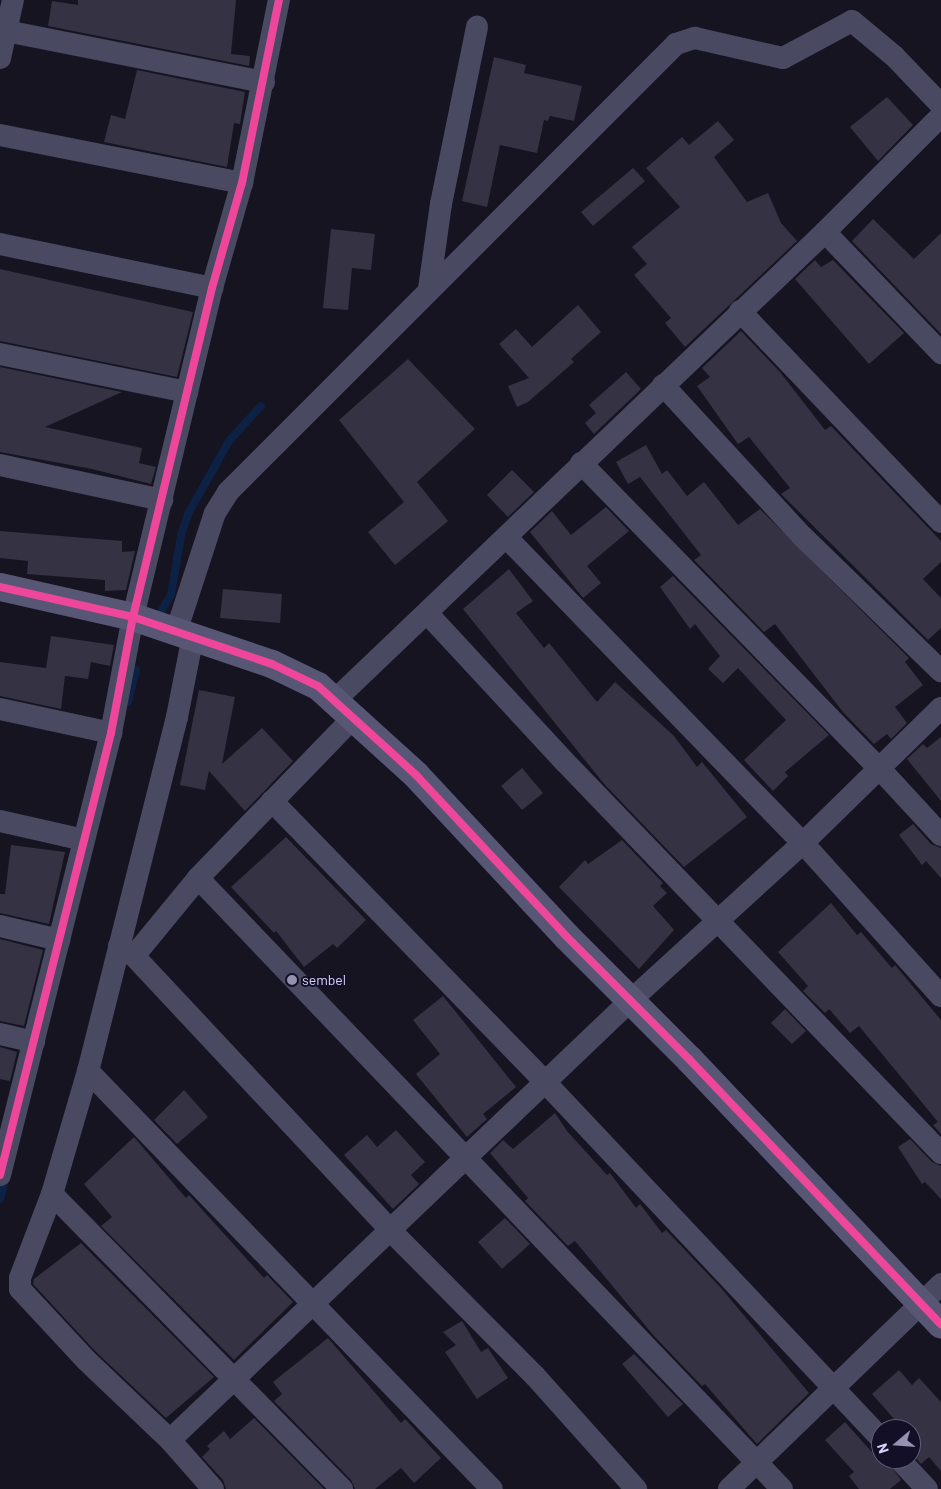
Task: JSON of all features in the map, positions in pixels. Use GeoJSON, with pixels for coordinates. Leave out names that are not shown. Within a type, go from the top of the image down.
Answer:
{"type":"FeatureCollection","features":[{"type":"Feature","properties":{"kind":"street"},"geometry":{"type":"LineString","coordinates":[[0,58],[13,0]]}},
{"type":"Feature","properties":{"kind":"street"},"geometry":{"type":"LineString","coordinates":[[0,1175],[3,1152],[34,1042],[110,733],[133,617],[212,288],[242,183],[280,0]]}},
{"type":"Feature","properties":{"kind":"street"},"geometry":{"type":"LineString","coordinates":[[213,1489],[170,1440],[86,1360],[20,1289],[20,1278],[52,1194],[88,1071],[127,951],[174,726],[185,634],[215,513],[228,492],[676,44],[686,39],[783,58],[852,21],[894,56],[941,105]]}},
{"type":"Feature","properties":{"kind":"street"},"geometry":{"type":"LineString","coordinates":[[429,289],[441,204],[477,27]]}},
{"type":"Feature","properties":{"kind":"street"},"geometry":{"type":"LineString","coordinates":[[6,31],[264,82]]}},
{"type":"Feature","properties":{"kind":"street"},"geometry":{"type":"LineString","coordinates":[[127,951],[272,801],[345,708],[427,613],[581,463],[825,232],[941,116]]}},
{"type":"Feature","properties":{"kind":"street"},"geometry":{"type":"LineString","coordinates":[[0,135],[242,183]]}},
{"type":"Feature","properties":{"kind":"street"},"geometry":{"type":"LineString","coordinates":[[825,232],[941,353]]}},
{"type":"Feature","properties":{"kind":"street"},"geometry":{"type":"LineString","coordinates":[[0,244],[212,288]]}},
{"type":"Feature","properties":{"kind":"street"},"geometry":{"type":"LineString","coordinates":[[740,311],[941,522]]}},
{"type":"Feature","properties":{"kind":"street"},"geometry":{"type":"LineString","coordinates":[[0,354],[188,392]]}},
{"type":"Feature","properties":{"kind":"street"},"geometry":{"type":"LineString","coordinates":[[663,385],[802,536],[941,671]]}},
{"type":"Feature","properties":{"kind":"street"},"geometry":{"type":"LineString","coordinates":[[581,463],[880,769],[941,835]]}},
{"type":"Feature","properties":{"kind":"street"},"geometry":{"type":"LineString","coordinates":[[0,465],[162,500]]}},
{"type":"Feature","properties":{"kind":"street"},"geometry":{"type":"LineString","coordinates":[[506,537],[803,843],[941,996]]}},
{"type":"Feature","properties":{"kind":"street"},"geometry":{"type":"LineString","coordinates":[[0,587],[133,617],[185,634],[296,674],[345,708],[416,775],[941,1325]]}},
{"type":"Feature","properties":{"kind":"street"},"geometry":{"type":"LineString","coordinates":[[427,613],[564,761],[719,919],[941,1153]]}},
{"type":"Feature","properties":{"kind":"street"},"geometry":{"type":"LineString","coordinates":[[170,1440],[236,1380],[313,1303],[630,1001],[803,843],[941,708]]}},
{"type":"Feature","properties":{"kind":"street"},"geometry":{"type":"LineString","coordinates":[[0,710],[110,733]]}},
{"type":"Feature","properties":{"kind":"street"},"geometry":{"type":"LineString","coordinates":[[272,801],[545,1082],[871,1428]]}},
{"type":"Feature","properties":{"kind":"street"},"geometry":{"type":"LineString","coordinates":[[0,821],[84,840]]}},
{"type":"Feature","properties":{"kind":"street"},"geometry":{"type":"LineString","coordinates":[[198,878],[467,1156],[782,1489]]}},
{"type":"Feature","properties":{"kind":"street"},"geometry":{"type":"LineString","coordinates":[[0,926],[59,940]]}},
{"type":"Feature","properties":{"kind":"street"},"geometry":{"type":"LineString","coordinates":[[127,951],[390,1230],[535,1376],[636,1489]]}},
{"type":"Feature","properties":{"kind":"street"},"geometry":{"type":"LineString","coordinates":[[0,1034],[34,1042]]}},
{"type":"Feature","properties":{"kind":"street"},"geometry":{"type":"LineString","coordinates":[[88,1071],[492,1489]]}},
{"type":"Feature","properties":{"kind":"street"},"geometry":{"type":"LineString","coordinates":[[52,1194],[342,1489]]}},
{"type":"Feature","properties":{"kind":"street"},"geometry":{"type":"LineString","coordinates":[[729,1489],[835,1389],[941,1284]]}},
{"type":"Feature","properties":{"kind":"street"},"geometry":{"type":"LineString","coordinates":[[908,1469],[927,1489]]}},
{"type":"Feature","properties":{"kind":"building"},"geometry":{"type":"Polygon","coordinates":[[[78,0],[236,0],[231,54],[250,56],[249,66],[48,26],[52,1],[78,5],[78,0]]]}},
{"type":"Feature","properties":{"kind":"building"},"geometry":{"type":"Polygon","coordinates":[[[494,57],[526,65],[524,73],[582,86],[574,121],[550,116],[548,121],[544,120],[537,153],[500,145],[487,207],[462,201],[494,57]]]}},
{"type":"Feature","properties":{"kind":"building"},"geometry":{"type":"Polygon","coordinates":[[[137,70],[245,92],[240,124],[234,123],[227,167],[104,142],[111,115],[125,119],[137,70]]]}},
{"type":"Feature","properties":{"kind":"building"},"geometry":{"type":"Polygon","coordinates":[[[887,97],[913,125],[878,161],[850,127],[887,97]]]}},
{"type":"Feature","properties":{"kind":"building"},"geometry":{"type":"Polygon","coordinates":[[[718,121],[734,140],[714,157],[747,202],[768,193],[781,223],[797,241],[685,347],[665,323],[671,318],[634,275],[647,264],[632,247],[680,207],[646,168],[682,137],[689,145],[718,121]]]}},
{"type":"Feature","properties":{"kind":"building"},"geometry":{"type":"Polygon","coordinates":[[[633,168],[645,181],[593,226],[581,212],[633,168]]]}},
{"type":"Feature","properties":{"kind":"building"},"geometry":{"type":"Polygon","coordinates":[[[873,219],[914,259],[941,233],[941,334],[852,241],[873,219]]]}},
{"type":"Feature","properties":{"kind":"building"},"geometry":{"type":"Polygon","coordinates":[[[331,229],[375,234],[371,270],[352,268],[348,310],[323,308],[331,229]]]}},
{"type":"Feature","properties":{"kind":"building"},"geometry":{"type":"Polygon","coordinates":[[[815,260],[821,267],[833,260],[904,333],[869,364],[795,279],[815,260]]]}},
{"type":"Feature","properties":{"kind":"building"},"geometry":{"type":"Polygon","coordinates":[[[0,269],[193,312],[177,377],[0,341],[0,269]]]}},
{"type":"Feature","properties":{"kind":"building"},"geometry":{"type":"Polygon","coordinates":[[[578,305],[601,332],[571,359],[574,362],[528,402],[517,407],[508,386],[529,378],[499,344],[516,329],[532,347],[578,305]]]}},
{"type":"Feature","properties":{"kind":"building"},"geometry":{"type":"Polygon","coordinates":[[[741,331],[780,372],[825,430],[831,426],[941,541],[941,562],[923,579],[941,598],[941,628],[928,640],[781,494],[790,488],[749,437],[738,444],[697,386],[710,377],[702,368],[741,331]]]}},
{"type":"Feature","properties":{"kind":"building"},"geometry":{"type":"Polygon","coordinates":[[[408,359],[475,429],[417,482],[448,521],[395,565],[368,532],[404,502],[339,420],[408,359]]]}},
{"type":"Feature","properties":{"kind":"building"},"geometry":{"type":"Polygon","coordinates":[[[0,367],[122,392],[45,427],[142,448],[139,463],[156,467],[151,484],[92,469],[0,452],[0,367]]]}},
{"type":"Feature","properties":{"kind":"building"},"geometry":{"type":"Polygon","coordinates":[[[626,372],[641,389],[594,434],[585,423],[596,413],[589,405],[626,372]]]}},
{"type":"Feature","properties":{"kind":"building"},"geometry":{"type":"Polygon","coordinates":[[[646,445],[662,474],[667,470],[687,496],[704,482],[738,525],[760,509],[909,658],[905,662],[923,685],[895,707],[907,723],[891,739],[887,734],[874,744],[843,712],[775,624],[764,632],[694,560],[701,555],[640,477],[628,484],[616,462],[646,445]]]}},
{"type":"Feature","properties":{"kind":"building"},"geometry":{"type":"Polygon","coordinates":[[[512,470],[534,492],[508,517],[487,495],[512,470]]]}},
{"type":"Feature","properties":{"kind":"building"},"geometry":{"type":"Polygon","coordinates":[[[606,507],[629,531],[587,566],[601,583],[583,598],[530,532],[552,511],[571,535],[606,507]]]}},
{"type":"Feature","properties":{"kind":"building"},"geometry":{"type":"Polygon","coordinates":[[[0,531],[122,541],[122,552],[135,551],[126,590],[105,591],[105,580],[27,574],[28,561],[0,558],[0,531]]]}},
{"type":"Feature","properties":{"kind":"building"},"geometry":{"type":"Polygon","coordinates":[[[509,569],[533,601],[516,613],[544,648],[549,643],[597,702],[615,682],[674,736],[697,767],[702,762],[747,817],[684,867],[605,785],[463,609],[509,569]]]}},
{"type":"Feature","properties":{"kind":"building"},"geometry":{"type":"Polygon","coordinates":[[[673,576],[829,735],[785,772],[788,776],[773,791],[744,760],[786,720],[738,668],[723,683],[708,669],[720,656],[695,624],[690,629],[660,587],[673,576]]]}},
{"type":"Feature","properties":{"kind":"building"},"geometry":{"type":"Polygon","coordinates":[[[223,589],[282,594],[280,623],[220,618],[223,589]]]}},
{"type":"Feature","properties":{"kind":"building"},"geometry":{"type":"Polygon","coordinates":[[[51,636],[114,645],[110,666],[91,662],[88,679],[65,676],[61,709],[0,696],[0,662],[46,668],[51,636]]]}},
{"type":"Feature","properties":{"kind":"building"},"geometry":{"type":"Polygon","coordinates":[[[199,690],[235,697],[222,764],[262,728],[293,761],[245,811],[209,771],[205,790],[180,785],[199,690]]]}},
{"type":"Feature","properties":{"kind":"building"},"geometry":{"type":"Polygon","coordinates":[[[941,737],[941,801],[907,759],[923,744],[927,748],[941,737]]]}},
{"type":"Feature","properties":{"kind":"building"},"geometry":{"type":"Polygon","coordinates":[[[522,768],[543,793],[522,810],[501,786],[522,768]]]}},
{"type":"Feature","properties":{"kind":"building"},"geometry":{"type":"Polygon","coordinates":[[[913,824],[931,844],[941,848],[941,878],[926,861],[922,865],[899,835],[913,824]]]}},
{"type":"Feature","properties":{"kind":"building"},"geometry":{"type":"Polygon","coordinates":[[[286,837],[366,920],[337,948],[333,944],[304,967],[276,931],[274,933],[231,887],[286,837]]]}},
{"type":"Feature","properties":{"kind":"building"},"geometry":{"type":"Polygon","coordinates":[[[622,840],[663,883],[660,886],[667,893],[653,906],[674,930],[639,969],[559,887],[585,860],[588,864],[622,840]]]}},
{"type":"Feature","properties":{"kind":"building"},"geometry":{"type":"Polygon","coordinates":[[[11,845],[65,852],[49,924],[0,913],[0,894],[5,894],[11,845]]]}},
{"type":"Feature","properties":{"kind":"building"},"geometry":{"type":"Polygon","coordinates":[[[831,903],[857,935],[861,932],[892,968],[895,965],[941,1020],[941,1134],[933,1125],[938,1122],[859,1026],[850,1033],[829,1009],[825,1013],[803,991],[808,986],[778,952],[831,903]]]}},
{"type":"Feature","properties":{"kind":"building"},"geometry":{"type":"Polygon","coordinates":[[[0,939],[43,950],[24,1026],[0,1021],[0,939]]]}},
{"type":"Feature","properties":{"kind":"building"},"geometry":{"type":"Polygon","coordinates":[[[443,996],[516,1087],[483,1114],[487,1119],[467,1137],[416,1074],[440,1054],[413,1020],[443,996]]]}},
{"type":"Feature","properties":{"kind":"building"},"geometry":{"type":"Polygon","coordinates":[[[785,1009],[806,1031],[792,1044],[771,1023],[785,1009]]]}},
{"type":"Feature","properties":{"kind":"building"},"geometry":{"type":"Polygon","coordinates":[[[0,1047],[17,1052],[10,1081],[0,1079],[0,1047]]]}},
{"type":"Feature","properties":{"kind":"building"},"geometry":{"type":"Polygon","coordinates":[[[184,1090],[208,1117],[177,1144],[154,1120],[184,1090]]]}},
{"type":"Feature","properties":{"kind":"building"},"geometry":{"type":"Polygon","coordinates":[[[555,1113],[567,1131],[607,1175],[610,1173],[636,1208],[640,1204],[662,1233],[666,1230],[721,1288],[809,1393],[757,1444],[705,1384],[702,1386],[654,1336],[575,1241],[568,1246],[525,1201],[528,1198],[490,1153],[503,1140],[513,1149],[555,1113]]]}},
{"type":"Feature","properties":{"kind":"building"},"geometry":{"type":"Polygon","coordinates":[[[396,1130],[425,1162],[411,1175],[419,1184],[393,1209],[344,1155],[367,1135],[377,1147],[396,1130]]]}},
{"type":"Feature","properties":{"kind":"building"},"geometry":{"type":"Polygon","coordinates":[[[134,1137],[186,1198],[189,1195],[264,1278],[267,1275],[293,1302],[234,1360],[101,1226],[112,1217],[84,1184],[134,1137]]]}},
{"type":"Feature","properties":{"kind":"building"},"geometry":{"type":"Polygon","coordinates":[[[910,1139],[932,1162],[941,1166],[941,1199],[925,1182],[922,1184],[898,1147],[910,1139]]]}},
{"type":"Feature","properties":{"kind":"building"},"geometry":{"type":"Polygon","coordinates":[[[505,1218],[530,1244],[502,1269],[478,1242],[505,1218]]]}},
{"type":"Feature","properties":{"kind":"building"},"geometry":{"type":"Polygon","coordinates":[[[81,1243],[214,1377],[166,1418],[95,1351],[33,1284],[34,1279],[81,1243]]]}},
{"type":"Feature","properties":{"kind":"building"},"geometry":{"type":"Polygon","coordinates":[[[462,1321],[481,1352],[488,1348],[508,1378],[477,1399],[445,1352],[456,1345],[443,1332],[462,1321]]]}},
{"type":"Feature","properties":{"kind":"building"},"geometry":{"type":"Polygon","coordinates":[[[328,1338],[401,1423],[405,1419],[441,1458],[414,1483],[401,1468],[375,1489],[355,1489],[351,1480],[274,1401],[282,1394],[273,1382],[328,1338]]]}},
{"type":"Feature","properties":{"kind":"building"},"geometry":{"type":"Polygon","coordinates":[[[634,1354],[683,1404],[668,1417],[622,1364],[634,1354]]]}},
{"type":"Feature","properties":{"kind":"building"},"geometry":{"type":"Polygon","coordinates":[[[899,1370],[912,1385],[919,1378],[941,1402],[941,1471],[929,1457],[921,1464],[921,1419],[894,1419],[872,1394],[899,1370]]]}},
{"type":"Feature","properties":{"kind":"building"},"geometry":{"type":"Polygon","coordinates":[[[254,1418],[324,1489],[226,1489],[223,1480],[202,1457],[210,1449],[207,1446],[224,1431],[230,1439],[254,1418]]]}},
{"type":"Feature","properties":{"kind":"building"},"geometry":{"type":"Polygon","coordinates":[[[845,1422],[871,1451],[871,1469],[893,1469],[901,1480],[890,1489],[859,1489],[849,1476],[854,1472],[825,1440],[845,1422]]]}},
{"type":"Feature","properties":{"kind":"waterway"},"geometry":{"type":"LineString","coordinates":[[162,610],[171,595],[181,535],[189,512],[229,441],[261,406]]}},
{"type":"Feature","properties":{"kind":"waterway"},"geometry":{"type":"LineString","coordinates":[[128,702],[136,670]]}},
{"type":"Feature","properties":{"kind":"waterway"},"geometry":{"type":"LineString","coordinates":[[0,1199],[6,1176]]}},
{"type":"Feature","properties":{"kind":"cycle path"},"geometry":{"type":"LineString","coordinates":[[0,1175],[111,733],[133,617],[212,288],[242,183],[279,0]]}},
{"type":"Feature","properties":{"kind":"cycle path"},"geometry":{"type":"LineString","coordinates":[[0,587],[133,617],[272,664],[318,686],[416,775],[567,937],[689,1059],[941,1325]]}},
{"type":"Feature","properties":{"kind":"place","name":"sembel"},"geometry":{"type":"Point","coordinates":[292,980]}}]}
